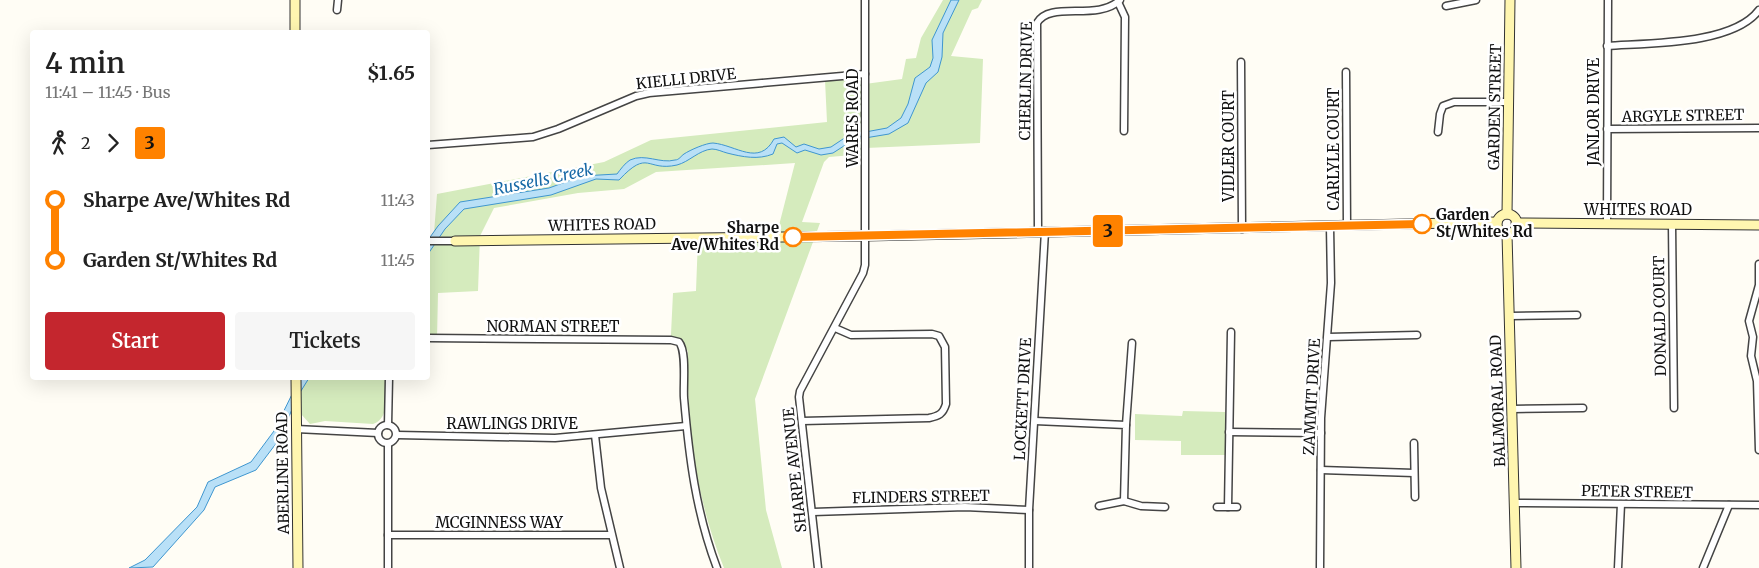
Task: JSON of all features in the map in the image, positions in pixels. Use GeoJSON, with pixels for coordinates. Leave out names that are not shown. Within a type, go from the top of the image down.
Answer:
{"type":"FeatureCollection","features":[{"type":"Feature","properties":{"kind":"street"},"geometry":{"type":"LineString","coordinates":[[295,0],[295,30]]}},
{"type":"Feature","properties":{"kind":"street"},"geometry":{"type":"LineString","coordinates":[[338,0],[338,10]]}},
{"type":"Feature","properties":{"kind":"street","name":"WARES ROAD"},"geometry":{"type":"LineString","coordinates":[[865,0],[866,236]]}},
{"type":"Feature","properties":{"kind":"street"},"geometry":{"type":"LineString","coordinates":[[1446,6],[1476,0]]}},
{"type":"Feature","properties":{"kind":"street","name":"GARDEN STREET"},"geometry":{"type":"LineString","coordinates":[[1507,214],[1510,0]]}},
{"type":"Feature","properties":{"kind":"street","name":"JANLOR DRIVE"},"geometry":{"type":"LineString","coordinates":[[1606,223],[1608,0]]}},
{"type":"Feature","properties":{"kind":"street"},"geometry":{"type":"LineString","coordinates":[[1119,1],[1125,16],[1124,131]]}},
{"type":"Feature","properties":{"kind":"street","name":"CHERLIN DRIVE"},"geometry":{"type":"LineString","coordinates":[[1042,232],[1037,23],[1043,11],[1054,6],[1104,7],[1119,1]]}},
{"type":"Feature","properties":{"kind":"street"},"geometry":{"type":"LineString","coordinates":[[1607,46],[1718,34],[1753,19],[1759,10]]}},
{"type":"Feature","properties":{"kind":"street","name":"VIDLER COURT"},"geometry":{"type":"LineString","coordinates":[[1241,62],[1242,229]]}},
{"type":"Feature","properties":{"kind":"street","name":"CARLYLE COURT"},"geometry":{"type":"LineString","coordinates":[[1346,72],[1347,226]]}},
{"type":"Feature","properties":{"kind":"street","name":"KIELLI DRIVE"},"geometry":{"type":"LineString","coordinates":[[430,145],[533,137],[558,129],[636,96],[865,74]]}},
{"type":"Feature","properties":{"kind":"street"},"geometry":{"type":"LineString","coordinates":[[1438,132],[1443,106],[1454,102],[1509,102]]}},
{"type":"Feature","properties":{"kind":"street","name":"ARGYLE STREET"},"geometry":{"type":"LineString","coordinates":[[1607,129],[1759,128]]}},
{"type":"Feature","properties":{"kind":"street"},"geometry":{"type":"LineString","coordinates":[[1507,214],[1513,217],[1516,223],[1514,231],[1507,234],[1498,229],[1497,222],[1500,216],[1507,214]]}},
{"type":"Feature","properties":{"kind":"street","name":"WHITES ROAD"},"geometry":{"type":"LineString","coordinates":[[430,241],[866,236],[1497,222]]}},
{"type":"Feature","properties":{"kind":"street","name":"WHITES ROAD"},"geometry":{"type":"LineString","coordinates":[[1516,223],[1759,225]]}},
{"type":"Feature","properties":{"kind":"street","name":"DONALD COURT"},"geometry":{"type":"LineString","coordinates":[[1672,224],[1674,408]]}},
{"type":"Feature","properties":{"kind":"street","name":"ZAMMIT DRIVE"},"geometry":{"type":"LineString","coordinates":[[1320,568],[1322,383],[1328,337],[1331,283],[1330,227]]}},
{"type":"Feature","properties":{"kind":"street","name":"LOCKETT DRIVE"},"geometry":{"type":"LineString","coordinates":[[1030,568],[1029,510],[1035,421],[1042,232]]}},
{"type":"Feature","properties":{"kind":"street","name":"BALMORAL ROAD"},"geometry":{"type":"LineString","coordinates":[[1507,234],[1516,568]]}},
{"type":"Feature","properties":{"kind":"street","name":"SHARPE AVENUE"},"geometry":{"type":"LineString","coordinates":[[818,568],[800,391],[863,273],[866,236]]}},
{"type":"Feature","properties":{"kind":"street"},"geometry":{"type":"LineString","coordinates":[[1759,264],[1759,285],[1749,321],[1753,338],[1751,356],[1757,381],[1759,450]]}},
{"type":"Feature","properties":{"kind":"street"},"geometry":{"type":"LineString","coordinates":[[1510,316],[1577,315]]}},
{"type":"Feature","properties":{"kind":"street"},"geometry":{"type":"LineString","coordinates":[[802,421],[929,418],[941,414],[944,410],[946,404],[945,347],[938,336],[932,334],[851,335],[835,328]]}},
{"type":"Feature","properties":{"kind":"street"},"geometry":{"type":"LineString","coordinates":[[1228,507],[1231,332]]}},
{"type":"Feature","properties":{"kind":"street"},"geometry":{"type":"LineString","coordinates":[[1328,337],[1417,335]]}},
{"type":"Feature","properties":{"kind":"street","name":"NORMAN STREET"},"geometry":{"type":"LineString","coordinates":[[430,338],[677,341],[684,350],[682,377],[686,426]]}},
{"type":"Feature","properties":{"kind":"street"},"geometry":{"type":"LineString","coordinates":[[1124,501],[1126,425],[1132,343]]}},
{"type":"Feature","properties":{"kind":"street","name":"ABERLINE ROAD"},"geometry":{"type":"LineString","coordinates":[[296,380],[298,568]]}},
{"type":"Feature","properties":{"kind":"street"},"geometry":{"type":"LineString","coordinates":[[388,425],[389,380]]}},
{"type":"Feature","properties":{"kind":"street"},"geometry":{"type":"LineString","coordinates":[[1512,409],[1583,408]]}},
{"type":"Feature","properties":{"kind":"street"},"geometry":{"type":"LineString","coordinates":[[1035,421],[1126,425]]}},
{"type":"Feature","properties":{"kind":"street"},"geometry":{"type":"LineString","coordinates":[[388,425],[394,428],[397,434],[395,440],[388,444],[380,440],[378,433],[380,427],[388,425]]}},
{"type":"Feature","properties":{"kind":"street"},"geometry":{"type":"LineString","coordinates":[[686,426],[691,474],[705,536],[717,568]]}},
{"type":"Feature","properties":{"kind":"street","name":"RAWLINGS DRIVE"},"geometry":{"type":"LineString","coordinates":[[397,434],[522,439],[595,435],[686,426]]}},
{"type":"Feature","properties":{"kind":"street"},"geometry":{"type":"LineString","coordinates":[[296,429],[378,433]]}},
{"type":"Feature","properties":{"kind":"street"},"geometry":{"type":"LineString","coordinates":[[1229,432],[1321,434]]}},
{"type":"Feature","properties":{"kind":"street"},"geometry":{"type":"LineString","coordinates":[[595,435],[601,488],[620,568]]}},
{"type":"Feature","properties":{"kind":"street"},"geometry":{"type":"LineString","coordinates":[[1414,443],[1415,496]]}},
{"type":"Feature","properties":{"kind":"street"},"geometry":{"type":"LineString","coordinates":[[388,444],[388,568]]}},
{"type":"Feature","properties":{"kind":"street"},"geometry":{"type":"LineString","coordinates":[[1321,470],[1414,473]]}},
{"type":"Feature","properties":{"kind":"street"},"geometry":{"type":"LineString","coordinates":[[1099,506],[1124,501],[1142,506],[1165,507]]}},
{"type":"Feature","properties":{"kind":"street","name":"PETER STREET"},"geometry":{"type":"LineString","coordinates":[[1515,503],[1759,505]]}},
{"type":"Feature","properties":{"kind":"street"},"geometry":{"type":"LineString","coordinates":[[1618,568],[1622,504]]}},
{"type":"Feature","properties":{"kind":"street"},"geometry":{"type":"LineString","coordinates":[[1703,568],[1729,505]]}},
{"type":"Feature","properties":{"kind":"street","name":"FLINDERS STREET"},"geometry":{"type":"LineString","coordinates":[[813,512],[965,507],[1029,510]]}},
{"type":"Feature","properties":{"kind":"street"},"geometry":{"type":"LineString","coordinates":[[1217,507],[1237,507]]}},
{"type":"Feature","properties":{"kind":"street","name":"MCGINNESS WAY"},"geometry":{"type":"LineString","coordinates":[[388,535],[611,535]]}},
{"type":"Feature","properties":{"kind":"green space"},"geometry":{"type":"Polygon","coordinates":[[[943,0],[982,0],[978,8],[972,10],[951,56],[983,59],[980,143],[866,148],[865,154],[829,157],[824,162],[802,222],[820,223],[755,399],[766,510],[782,568],[724,568],[706,515],[695,461],[689,406],[688,351],[671,340],[671,334],[673,293],[696,291],[698,238],[776,237],[795,163],[656,172],[624,189],[578,193],[494,208],[480,236],[478,291],[438,293],[437,338],[430,338],[430,246],[433,246],[437,194],[604,162],[651,140],[827,122],[825,80],[865,77],[865,84],[902,79],[906,59],[916,58],[921,38],[943,0]]]}},
{"type":"Feature","properties":{"kind":"green space"},"geometry":{"type":"Polygon","coordinates":[[[300,380],[385,380],[385,411],[379,421],[373,424],[325,421],[310,424],[301,414],[300,380]]]}},
{"type":"Feature","properties":{"kind":"green space"},"geometry":{"type":"Polygon","coordinates":[[[1183,411],[1225,412],[1225,455],[1181,455],[1181,441],[1135,440],[1135,414],[1182,416],[1183,411]]]}},
{"type":"Feature","properties":{"kind":"water"},"geometry":{"type":"Polygon","coordinates":[[[951,0],[959,0],[943,33],[942,57],[938,72],[926,83],[908,123],[889,134],[853,140],[833,153],[821,155],[805,150],[797,153],[782,143],[777,144],[773,154],[762,157],[745,157],[712,149],[677,165],[659,166],[642,163],[629,170],[619,180],[596,179],[551,195],[464,209],[445,229],[430,251],[430,237],[460,202],[549,188],[582,176],[617,174],[624,165],[636,158],[664,161],[676,160],[702,145],[710,143],[754,153],[761,152],[774,139],[784,137],[796,147],[804,144],[819,149],[831,147],[849,135],[887,128],[901,118],[908,104],[915,78],[930,67],[933,58],[932,40],[951,0]]]}},
{"type":"Feature","properties":{"kind":"water"},"geometry":{"type":"Polygon","coordinates":[[[299,380],[308,380],[296,399],[281,437],[256,470],[215,487],[204,510],[153,567],[129,568],[145,560],[197,507],[208,482],[251,462],[274,431],[299,380]]]}},
{"type":"Feature","properties":{"kind":"bus line","name":"3"},"geometry":{"type":"LineString","coordinates":[[793,237],[1422,224]]}},
{"type":"Feature","properties":{"kind":"place","name":"Garden St/Whites Rd"},"geometry":{"type":"Point","coordinates":[1422,224]}},
{"type":"Feature","properties":{"kind":"place","name":"Sharpe Ave/Whites Rd"},"geometry":{"type":"Point","coordinates":[793,237]}},
{"type":"Feature","properties":{"kind":"water label","name":"Russells Creek"},"geometry":{"type":"Point","coordinates":[543,179]}}]}
